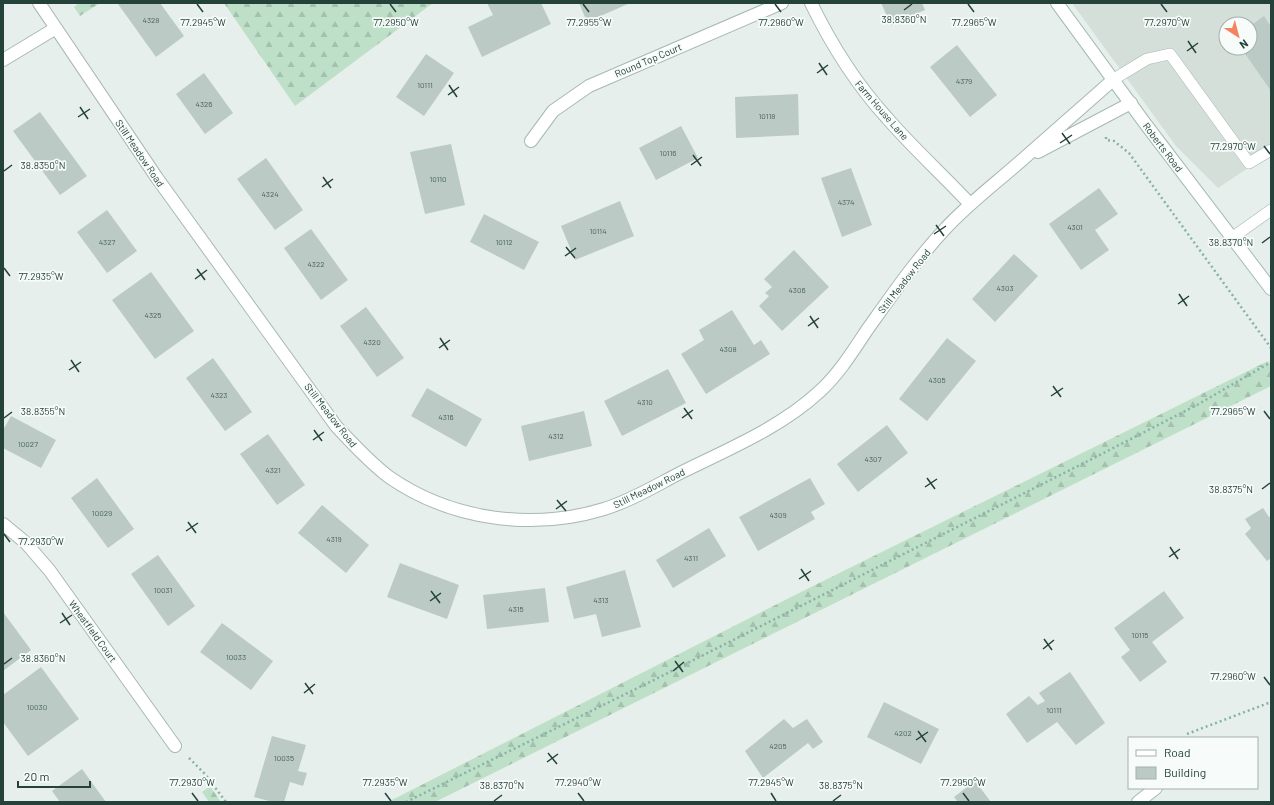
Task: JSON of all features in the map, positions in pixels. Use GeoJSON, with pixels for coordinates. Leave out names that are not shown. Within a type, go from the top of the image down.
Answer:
{"type":"FeatureCollection","features":[{"type":"Feature","properties":{"kind":"street","name":"Still Meadow Road"},"geometry":{"type":"LineString","coordinates":[[39,3],[157,178],[336,426],[362,455],[389,477],[422,496],[458,510],[496,519],[535,521],[569,518],[605,508],[646,491],[731,449],[770,428],[800,408],[820,391],[842,367],[901,282],[945,229],[970,204],[1114,79]]}},
{"type":"Feature","properties":{"kind":"street","name":"Round Top Court"},"geometry":{"type":"LineString","coordinates":[[531,141],[553,111],[589,86],[782,3]]}},
{"type":"Feature","properties":{"kind":"street","name":"Farm House Lane"},"geometry":{"type":"LineString","coordinates":[[811,3],[840,56],[886,118],[970,204]]}},
{"type":"Feature","properties":{"kind":"street","name":"Roberts Road"},"geometry":{"type":"LineString","coordinates":[[1058,3],[1271,289]]}},
{"type":"Feature","properties":{"kind":"street"},"geometry":{"type":"LineString","coordinates":[[3,60],[56,28]]}},
{"type":"Feature","properties":{"kind":"street","name":"Still Meadow Road"},"geometry":{"type":"LineString","coordinates":[[1021,160],[1131,103]]}},
{"type":"Feature","properties":{"kind":"street","name":"Wheatfield Court"},"geometry":{"type":"LineString","coordinates":[[3,524],[26,543],[50,571],[175,746]]}},
{"type":"Feature","properties":{"kind":"street"},"geometry":{"type":"LineString","coordinates":[[1138,802],[1155,789]]}},
{"type":"Feature","properties":{"kind":"lane"},"geometry":{"type":"LineString","coordinates":[[1114,79],[1147,59],[1170,54],[1249,163],[1271,150]]}},
{"type":"Feature","properties":{"kind":"lane"},"geometry":{"type":"LineString","coordinates":[[1233,238],[1271,210]]}},
{"type":"Feature","properties":{"kind":"path"},"geometry":{"type":"LineString","coordinates":[[1107,134],[1106,140],[1114,141],[1128,152],[1271,348]]}},
{"type":"Feature","properties":{"kind":"path"},"geometry":{"type":"LineString","coordinates":[[406,802],[652,681],[1079,466],[1196,405],[1271,362]]}},
{"type":"Feature","properties":{"kind":"path"},"geometry":{"type":"LineString","coordinates":[[1187,734],[1271,702]]}},
{"type":"Feature","properties":{"kind":"path"},"geometry":{"type":"LineString","coordinates":[[175,746],[205,774],[226,802]]}},
{"type":"Feature","properties":{"kind":"shaded area"},"geometry":{"type":"Polygon","coordinates":[[[1072,3],[1271,3],[1271,153],[1218,188],[1176,146],[1072,3]]]}},
{"type":"Feature","properties":{"kind":"green space"},"geometry":{"type":"Polygon","coordinates":[[[79,3],[100,3],[80,16],[74,7],[79,3]]]}},
{"type":"Feature","properties":{"kind":"green space"},"geometry":{"type":"Polygon","coordinates":[[[224,3],[433,3],[295,106],[224,3]]]}},
{"type":"Feature","properties":{"kind":"green space"},"geometry":{"type":"Polygon","coordinates":[[[1268,361],[1271,365],[1271,386],[435,802],[388,802],[805,590],[1268,361]]]}},
{"type":"Feature","properties":{"kind":"green space"},"geometry":{"type":"Polygon","coordinates":[[[210,786],[221,802],[209,802],[202,792],[210,786]]]}},
{"type":"Feature","properties":{"kind":"building"},"geometry":{"type":"Polygon","coordinates":[[[160,3],[184,36],[156,57],[118,4],[160,3]]]}},
{"type":"Feature","properties":{"kind":"building"},"geometry":{"type":"Polygon","coordinates":[[[487,3],[541,3],[551,24],[482,57],[468,27],[493,15],[487,3]]]}},
{"type":"Feature","properties":{"kind":"building"},"geometry":{"type":"Polygon","coordinates":[[[579,3],[630,3],[587,22],[579,3]]]}},
{"type":"Feature","properties":{"kind":"building"},"geometry":{"type":"Polygon","coordinates":[[[881,3],[922,3],[925,10],[891,25],[881,3]]]}},
{"type":"Feature","properties":{"kind":"building"},"geometry":{"type":"Polygon","coordinates":[[[1264,16],[1271,27],[1271,91],[1247,56],[1258,56],[1258,20],[1264,16]]]}},
{"type":"Feature","properties":{"kind":"building"},"geometry":{"type":"Polygon","coordinates":[[[957,45],[997,95],[970,117],[930,67],[957,45]]]}},
{"type":"Feature","properties":{"kind":"building"},"geometry":{"type":"Polygon","coordinates":[[[426,54],[454,73],[424,116],[396,97],[426,54]]]}},
{"type":"Feature","properties":{"kind":"building"},"geometry":{"type":"Polygon","coordinates":[[[204,73],[233,113],[205,134],[176,94],[204,73]]]}},
{"type":"Feature","properties":{"kind":"building"},"geometry":{"type":"Polygon","coordinates":[[[798,94],[799,135],[736,138],[735,97],[798,94]]]}},
{"type":"Feature","properties":{"kind":"building"},"geometry":{"type":"Polygon","coordinates":[[[40,112],[87,176],[60,195],[13,131],[40,112]]]}},
{"type":"Feature","properties":{"kind":"building"},"geometry":{"type":"Polygon","coordinates":[[[681,126],[698,158],[656,180],[639,148],[681,126]]]}},
{"type":"Feature","properties":{"kind":"building"},"geometry":{"type":"Polygon","coordinates":[[[451,144],[465,205],[425,214],[410,152],[451,144]]]}},
{"type":"Feature","properties":{"kind":"building"},"geometry":{"type":"Polygon","coordinates":[[[266,158],[303,210],[275,230],[237,179],[266,158]]]}},
{"type":"Feature","properties":{"kind":"building"},"geometry":{"type":"Polygon","coordinates":[[[851,168],[872,225],[842,237],[821,178],[851,168]]]}},
{"type":"Feature","properties":{"kind":"building"},"geometry":{"type":"Polygon","coordinates":[[[1099,188],[1118,214],[1095,230],[1109,250],[1081,270],[1049,224],[1099,188]]]}},
{"type":"Feature","properties":{"kind":"building"},"geometry":{"type":"Polygon","coordinates":[[[620,201],[634,236],[575,260],[561,226],[620,201]]]}},
{"type":"Feature","properties":{"kind":"building"},"geometry":{"type":"Polygon","coordinates":[[[107,210],[137,251],[107,273],[77,232],[107,210]]]}},
{"type":"Feature","properties":{"kind":"building"},"geometry":{"type":"Polygon","coordinates":[[[484,214],[539,242],[524,270],[470,242],[484,214]]]}},
{"type":"Feature","properties":{"kind":"building"},"geometry":{"type":"Polygon","coordinates":[[[311,229],[348,280],[321,300],[284,248],[311,229]]]}},
{"type":"Feature","properties":{"kind":"building"},"geometry":{"type":"Polygon","coordinates":[[[794,250],[829,287],[782,331],[759,306],[769,296],[765,293],[772,287],[764,279],[794,250]]]}},
{"type":"Feature","properties":{"kind":"building"},"geometry":{"type":"Polygon","coordinates":[[[1014,254],[1038,276],[995,322],[972,299],[1014,254]]]}},
{"type":"Feature","properties":{"kind":"building"},"geometry":{"type":"Polygon","coordinates":[[[151,272],[194,331],[155,359],[112,300],[151,272]]]}},
{"type":"Feature","properties":{"kind":"building"},"geometry":{"type":"Polygon","coordinates":[[[366,307],[404,358],[377,377],[340,326],[366,307]]]}},
{"type":"Feature","properties":{"kind":"building"},"geometry":{"type":"Polygon","coordinates":[[[732,310],[754,345],[761,340],[770,354],[706,394],[681,354],[704,340],[699,330],[732,310]]]}},
{"type":"Feature","properties":{"kind":"building"},"geometry":{"type":"Polygon","coordinates":[[[947,338],[976,361],[927,421],[899,399],[947,338]]]}},
{"type":"Feature","properties":{"kind":"building"},"geometry":{"type":"Polygon","coordinates":[[[213,358],[252,412],[225,431],[186,378],[213,358]]]}},
{"type":"Feature","properties":{"kind":"building"},"geometry":{"type":"Polygon","coordinates":[[[668,369],[686,403],[622,436],[604,401],[668,369]]]}},
{"type":"Feature","properties":{"kind":"building"},"geometry":{"type":"Polygon","coordinates":[[[427,388],[482,419],[466,447],[411,416],[427,388]]]}},
{"type":"Feature","properties":{"kind":"building"},"geometry":{"type":"Polygon","coordinates":[[[584,411],[592,446],[529,461],[521,426],[584,411]]]}},
{"type":"Feature","properties":{"kind":"building"},"geometry":{"type":"Polygon","coordinates":[[[11,416],[56,440],[41,468],[3,448],[3,430],[11,416]]]}},
{"type":"Feature","properties":{"kind":"building"},"geometry":{"type":"Polygon","coordinates":[[[887,425],[908,453],[858,492],[837,464],[887,425]]]}},
{"type":"Feature","properties":{"kind":"building"},"geometry":{"type":"Polygon","coordinates":[[[268,434],[305,485],[277,505],[240,454],[268,434]]]}},
{"type":"Feature","properties":{"kind":"building"},"geometry":{"type":"Polygon","coordinates":[[[97,478],[134,529],[108,548],[71,498],[97,478]]]}},
{"type":"Feature","properties":{"kind":"building"},"geometry":{"type":"Polygon","coordinates":[[[810,478],[825,504],[811,512],[815,519],[758,551],[739,517],[810,478]]]}},
{"type":"Feature","properties":{"kind":"building"},"geometry":{"type":"Polygon","coordinates":[[[322,505],[369,545],[346,573],[298,533],[322,505]]]}},
{"type":"Feature","properties":{"kind":"building"},"geometry":{"type":"Polygon","coordinates":[[[1263,508],[1269,517],[1271,516],[1271,558],[1267,561],[1245,534],[1251,528],[1245,519],[1263,508]]]}},
{"type":"Feature","properties":{"kind":"building"},"geometry":{"type":"Polygon","coordinates":[[[709,528],[726,556],[673,588],[656,560],[709,528]]]}},
{"type":"Feature","properties":{"kind":"building"},"geometry":{"type":"Polygon","coordinates":[[[158,555],[195,606],[168,626],[131,574],[158,555]]]}},
{"type":"Feature","properties":{"kind":"building"},"geometry":{"type":"Polygon","coordinates":[[[400,563],[459,585],[447,619],[387,597],[400,563]]]}},
{"type":"Feature","properties":{"kind":"building"},"geometry":{"type":"Polygon","coordinates":[[[625,570],[641,627],[602,637],[596,614],[574,619],[566,587],[625,570]]]}},
{"type":"Feature","properties":{"kind":"building"},"geometry":{"type":"Polygon","coordinates":[[[545,588],[549,622],[487,629],[483,595],[545,588]]]}},
{"type":"Feature","properties":{"kind":"building"},"geometry":{"type":"Polygon","coordinates":[[[1164,591],[1184,618],[1152,642],[1167,662],[1140,682],[1121,657],[1130,650],[1114,628],[1164,591]]]}},
{"type":"Feature","properties":{"kind":"building"},"geometry":{"type":"Polygon","coordinates":[[[3,612],[31,650],[3,671],[3,612]]]}},
{"type":"Feature","properties":{"kind":"building"},"geometry":{"type":"Polygon","coordinates":[[[222,623],[273,661],[251,690],[200,652],[222,623]]]}},
{"type":"Feature","properties":{"kind":"building"},"geometry":{"type":"Polygon","coordinates":[[[41,667],[79,719],[28,756],[3,722],[3,695],[41,667]]]}},
{"type":"Feature","properties":{"kind":"building"},"geometry":{"type":"Polygon","coordinates":[[[1070,672],[1105,723],[1076,745],[1057,722],[1027,743],[1006,714],[1029,696],[1038,705],[1045,701],[1039,693],[1070,672]]]}},
{"type":"Feature","properties":{"kind":"building"},"geometry":{"type":"Polygon","coordinates":[[[884,702],[939,729],[921,764],[867,737],[884,702]]]}},
{"type":"Feature","properties":{"kind":"building"},"geometry":{"type":"Polygon","coordinates":[[[784,719],[793,728],[807,719],[823,742],[813,749],[808,743],[763,778],[745,751],[784,719]]]}},
{"type":"Feature","properties":{"kind":"building"},"geometry":{"type":"Polygon","coordinates":[[[272,736],[306,745],[298,771],[307,773],[303,786],[290,782],[284,802],[273,802],[254,797],[272,736]]]}},
{"type":"Feature","properties":{"kind":"building"},"geometry":{"type":"Polygon","coordinates":[[[82,769],[106,802],[60,802],[52,791],[82,769]]]}},
{"type":"Feature","properties":{"kind":"building"},"geometry":{"type":"Polygon","coordinates":[[[975,781],[991,802],[958,802],[954,797],[975,781]]]}}]}
